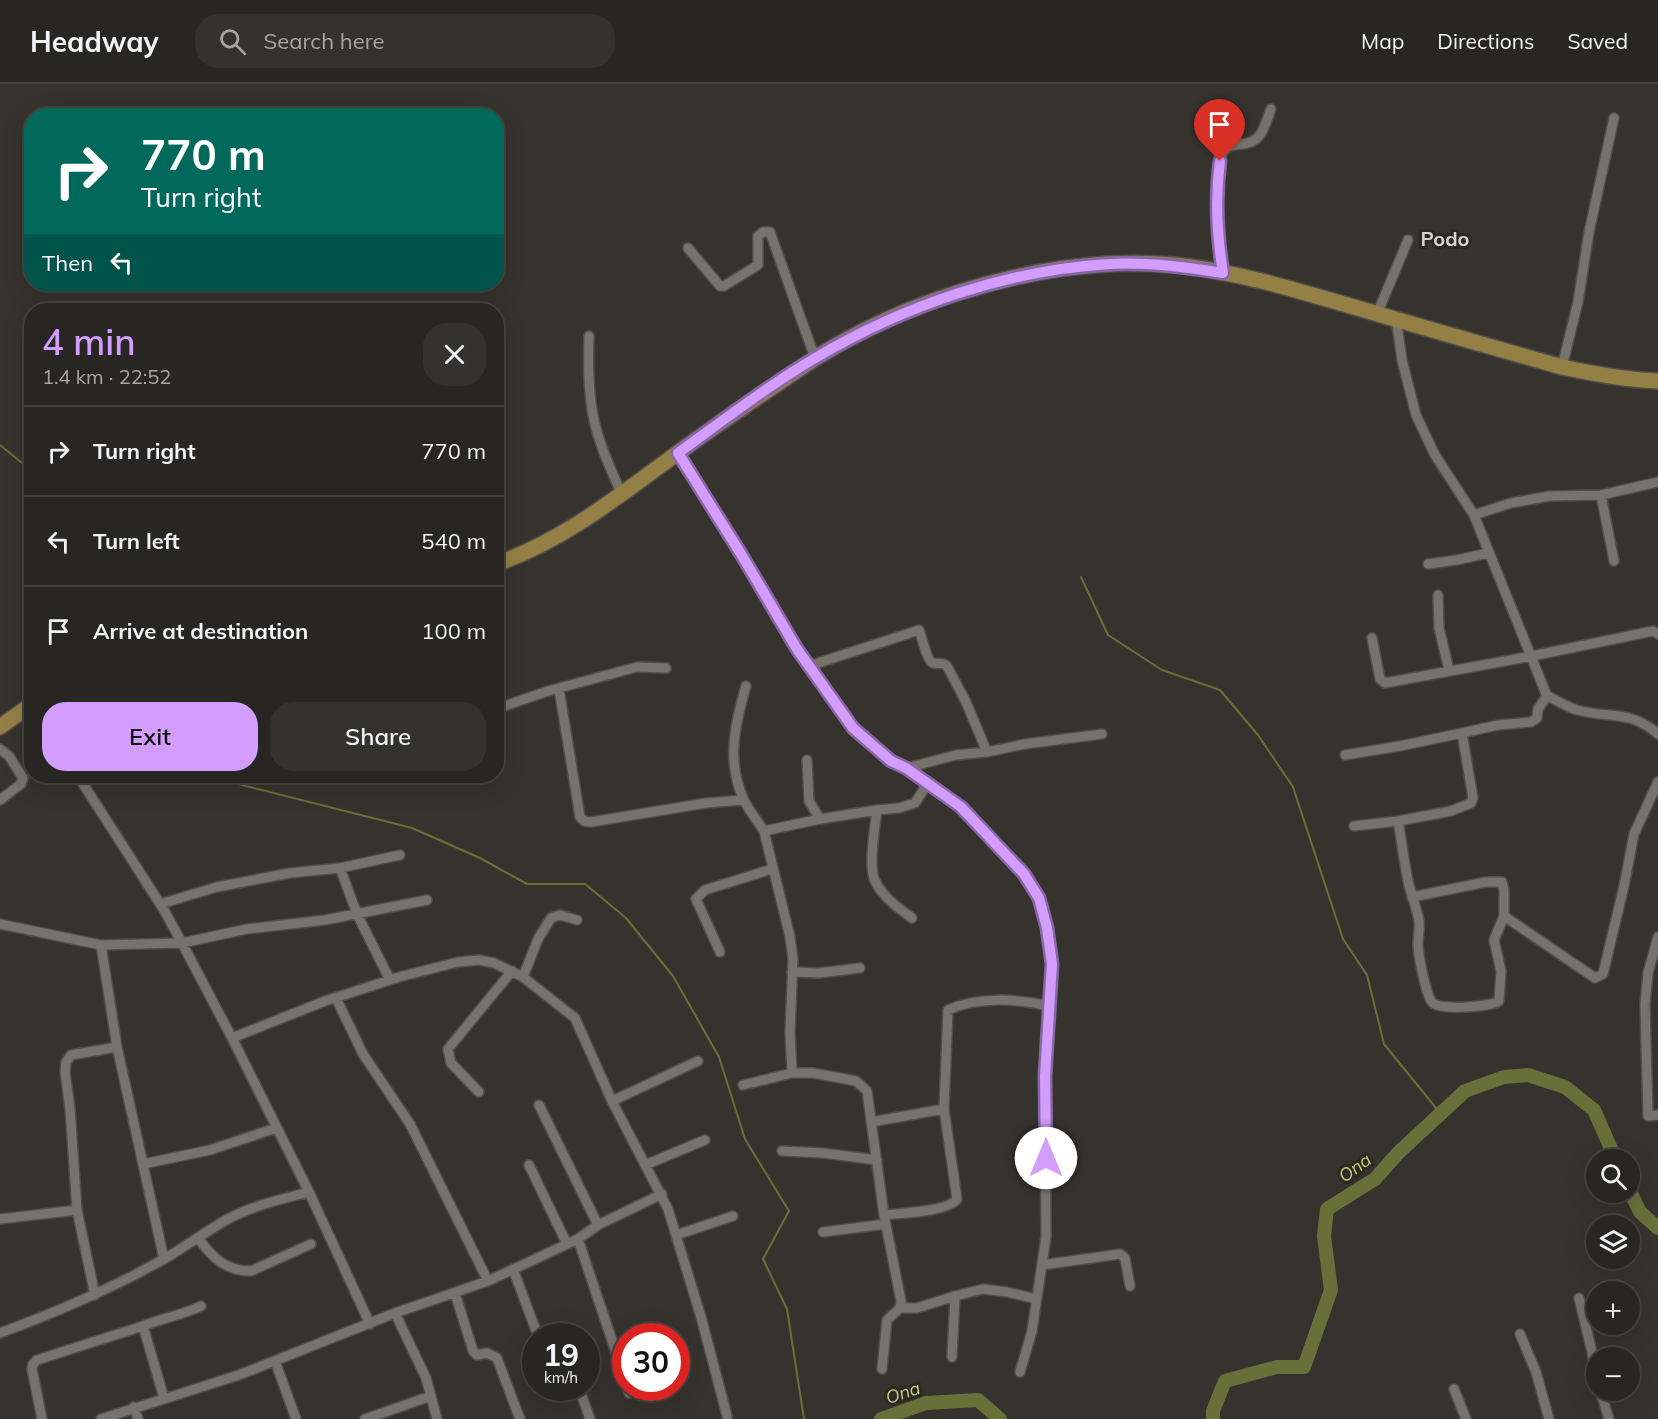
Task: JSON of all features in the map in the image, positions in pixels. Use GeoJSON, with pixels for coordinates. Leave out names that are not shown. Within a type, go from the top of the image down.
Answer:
{"type":"FeatureCollection","features":[{"type":"Feature","properties":{"kind":"highway"},"geometry":{"type":"LineString","coordinates":[[504,561],[564,533],[622,495],[678,453],[815,358],[915,308],[978,288],[1030,275],[1112,264],[1159,264],[1223,273],[1396,318],[1562,367],[1598,375],[1658,381]]}},
{"type":"Feature","properties":{"kind":"highway"},"geometry":{"type":"LineString","coordinates":[[0,726],[24,710]]}},
{"type":"Feature","properties":{"kind":"street"},"geometry":{"type":"LineString","coordinates":[[1223,273],[1217,235],[1217,183],[1220,161],[1223,152],[1230,146],[1249,144],[1261,135],[1271,109]]}},
{"type":"Feature","properties":{"kind":"street"},"geometry":{"type":"LineString","coordinates":[[1562,367],[1578,303],[1589,232],[1614,118]]}},
{"type":"Feature","properties":{"kind":"street"},"geometry":{"type":"LineString","coordinates":[[688,248],[714,281],[724,286],[755,268],[759,261],[758,236],[763,232],[770,232],[815,358]]}},
{"type":"Feature","properties":{"kind":"street"},"geometry":{"type":"LineString","coordinates":[[1377,314],[1408,240]]}},
{"type":"Feature","properties":{"kind":"street"},"geometry":{"type":"LineString","coordinates":[[1396,318],[1402,360],[1416,415],[1435,455],[1474,515],[1547,696],[1577,710],[1626,717],[1644,723],[1658,734]]}},
{"type":"Feature","properties":{"kind":"street"},"geometry":{"type":"LineString","coordinates":[[589,336],[588,369],[591,405],[598,437],[622,495]]}},
{"type":"Feature","properties":{"kind":"street"},"geometry":{"type":"LineString","coordinates":[[678,453],[797,649],[853,728],[891,761],[906,768],[961,807],[1024,874],[1039,898],[1047,928],[1052,964],[1045,1076],[1046,1237],[1032,1331],[1020,1372]]}},
{"type":"Feature","properties":{"kind":"street"},"geometry":{"type":"LineString","coordinates":[[1474,515],[1511,503],[1550,496],[1600,495],[1658,482]]}},
{"type":"Feature","properties":{"kind":"street"},"geometry":{"type":"LineString","coordinates":[[1600,495],[1614,561]]}},
{"type":"Feature","properties":{"kind":"street"},"geometry":{"type":"LineString","coordinates":[[1428,564],[1488,553]]}},
{"type":"Feature","properties":{"kind":"street"},"geometry":{"type":"LineString","coordinates":[[1438,595],[1439,628],[1449,670]]}},
{"type":"Feature","properties":{"kind":"street"},"geometry":{"type":"LineString","coordinates":[[809,666],[919,630],[928,659],[947,666],[966,702],[987,752]]}},
{"type":"Feature","properties":{"kind":"street"},"geometry":{"type":"LineString","coordinates":[[1372,638],[1380,679],[1385,683],[1656,632]]}},
{"type":"Feature","properties":{"kind":"street"},"geometry":{"type":"LineString","coordinates":[[504,706],[637,667],[666,668]]}},
{"type":"Feature","properties":{"kind":"street"},"geometry":{"type":"LineString","coordinates":[[746,686],[734,732],[734,771],[744,800],[764,831],[790,937],[792,1073]]}},
{"type":"Feature","properties":{"kind":"street"},"geometry":{"type":"LineString","coordinates":[[559,689],[580,817],[584,821],[591,822],[706,803],[744,800]]}},
{"type":"Feature","properties":{"kind":"street"},"geometry":{"type":"LineString","coordinates":[[1345,755],[1400,746],[1498,724],[1531,722],[1537,718],[1538,709],[1547,696]]}},
{"type":"Feature","properties":{"kind":"street"},"geometry":{"type":"LineString","coordinates":[[1354,826],[1451,812],[1471,803],[1473,798],[1462,733]]}},
{"type":"Feature","properties":{"kind":"street"},"geometry":{"type":"LineString","coordinates":[[906,768],[956,755],[1102,734]]}},
{"type":"Feature","properties":{"kind":"street"},"geometry":{"type":"LineString","coordinates":[[0,749],[9,756],[23,778],[21,784],[0,800]]}},
{"type":"Feature","properties":{"kind":"street"},"geometry":{"type":"LineString","coordinates":[[807,760],[809,801],[820,819]]}},
{"type":"Feature","properties":{"kind":"street"},"geometry":{"type":"LineString","coordinates":[[1504,916],[1595,978],[1602,974],[1624,886],[1634,834],[1658,782]]}},
{"type":"Feature","properties":{"kind":"street"},"geometry":{"type":"LineString","coordinates":[[82,783],[160,904],[182,943],[309,1192],[370,1324]]}},
{"type":"Feature","properties":{"kind":"street"},"geometry":{"type":"LineString","coordinates":[[764,831],[820,819],[899,808],[915,803],[928,783]]}},
{"type":"Feature","properties":{"kind":"street"},"geometry":{"type":"LineString","coordinates":[[877,810],[872,869],[874,879],[895,906],[912,918]]}},
{"type":"Feature","properties":{"kind":"street"},"geometry":{"type":"LineString","coordinates":[[1398,821],[1413,897],[1419,921],[1418,946],[1431,1002],[1437,1006],[1494,1005],[1499,1001],[1501,970],[1494,940],[1504,916],[1502,882],[1486,882],[1413,897]]}},
{"type":"Feature","properties":{"kind":"street"},"geometry":{"type":"LineString","coordinates":[[160,904],[217,887],[290,873],[340,868],[400,855]]}},
{"type":"Feature","properties":{"kind":"street"},"geometry":{"type":"LineString","coordinates":[[340,868],[357,914],[390,980]]}},
{"type":"Feature","properties":{"kind":"street"},"geometry":{"type":"LineString","coordinates":[[720,952],[712,930],[698,905],[696,899],[698,895],[705,890],[772,869]]}},
{"type":"Feature","properties":{"kind":"street"},"geometry":{"type":"LineString","coordinates":[[0,924],[101,945],[182,943],[248,929],[326,920],[427,900]]}},
{"type":"Feature","properties":{"kind":"street"},"geometry":{"type":"LineString","coordinates":[[523,977],[538,939],[551,918],[560,915],[577,920]]}},
{"type":"Feature","properties":{"kind":"street"},"geometry":{"type":"LineString","coordinates":[[1658,937],[1648,973],[1645,1004],[1648,1116],[1658,1115]]}},
{"type":"Feature","properties":{"kind":"street"},"geometry":{"type":"LineString","coordinates":[[101,945],[117,1047],[164,1259]]}},
{"type":"Feature","properties":{"kind":"street"},"geometry":{"type":"LineString","coordinates":[[232,1038],[336,998],[390,980],[458,962],[479,960],[495,963],[523,977],[575,1018],[612,1101],[662,1194],[701,1317],[726,1416]]}},
{"type":"Feature","properties":{"kind":"street"},"geometry":{"type":"LineString","coordinates":[[792,972],[819,973],[860,968]]}},
{"type":"Feature","properties":{"kind":"street"},"geometry":{"type":"LineString","coordinates":[[478,1092],[451,1063],[448,1049],[512,971]]}},
{"type":"Feature","properties":{"kind":"street"},"geometry":{"type":"LineString","coordinates":[[336,998],[363,1054],[410,1124],[488,1281]]}},
{"type":"Feature","properties":{"kind":"street"},"geometry":{"type":"LineString","coordinates":[[824,1232],[954,1204],[957,1199],[944,1109],[948,1010],[1008,999],[1049,1006]]}},
{"type":"Feature","properties":{"kind":"street"},"geometry":{"type":"LineString","coordinates":[[95,1295],[77,1210],[70,1108],[65,1072],[66,1062],[71,1055],[117,1047]]}},
{"type":"Feature","properties":{"kind":"street"},"geometry":{"type":"LineString","coordinates":[[612,1101],[698,1061]]}},
{"type":"Feature","properties":{"kind":"street"},"geometry":{"type":"LineString","coordinates":[[743,1085],[792,1073],[813,1073],[856,1082],[867,1091],[885,1220],[900,1292],[900,1308]]}},
{"type":"Feature","properties":{"kind":"street"},"geometry":{"type":"LineString","coordinates":[[539,1105],[598,1225]]}},
{"type":"Feature","properties":{"kind":"street"},"geometry":{"type":"LineString","coordinates":[[871,1122],[944,1109]]}},
{"type":"Feature","properties":{"kind":"street"},"geometry":{"type":"LineString","coordinates":[[143,1164],[210,1150],[276,1128]]}},
{"type":"Feature","properties":{"kind":"street"},"geometry":{"type":"LineString","coordinates":[[645,1165],[705,1140]]}},
{"type":"Feature","properties":{"kind":"street"},"geometry":{"type":"LineString","coordinates":[[782,1151],[823,1153],[877,1160]]}},
{"type":"Feature","properties":{"kind":"street"},"geometry":{"type":"LineString","coordinates":[[529,1165],[567,1244]]}},
{"type":"Feature","properties":{"kind":"street"},"geometry":{"type":"LineString","coordinates":[[0,1333],[65,1309],[95,1295],[164,1259],[227,1219],[251,1209],[309,1192]]}},
{"type":"Feature","properties":{"kind":"street"},"geometry":{"type":"LineString","coordinates":[[101,1419],[239,1375],[395,1313],[488,1281],[578,1239],[598,1225],[662,1194]]}},
{"type":"Feature","properties":{"kind":"street"},"geometry":{"type":"LineString","coordinates":[[0,1219],[77,1210]]}},
{"type":"Feature","properties":{"kind":"street"},"geometry":{"type":"LineString","coordinates":[[676,1235],[733,1216]]}},
{"type":"Feature","properties":{"kind":"street"},"geometry":{"type":"LineString","coordinates":[[198,1238],[218,1262],[246,1271],[251,1271],[310,1245]]}},
{"type":"Feature","properties":{"kind":"street"},"geometry":{"type":"LineString","coordinates":[[578,1239],[612,1340]]}},
{"type":"Feature","properties":{"kind":"street"},"geometry":{"type":"LineString","coordinates":[[1042,1265],[1120,1254],[1125,1258],[1130,1286]]}},
{"type":"Feature","properties":{"kind":"street"},"geometry":{"type":"LineString","coordinates":[[513,1269],[533,1323]]}},
{"type":"Feature","properties":{"kind":"street"},"geometry":{"type":"LineString","coordinates":[[882,1369],[887,1320],[900,1308],[917,1308],[982,1289],[992,1289],[1036,1299]]}},
{"type":"Feature","properties":{"kind":"street"},"geometry":{"type":"LineString","coordinates":[[455,1293],[473,1351],[477,1355],[487,1353],[497,1358],[520,1419]]}},
{"type":"Feature","properties":{"kind":"street"},"geometry":{"type":"LineString","coordinates":[[952,1357],[955,1296]]}},
{"type":"Feature","properties":{"kind":"street"},"geometry":{"type":"LineString","coordinates":[[1579,1298],[1591,1347]]}},
{"type":"Feature","properties":{"kind":"street"},"geometry":{"type":"LineString","coordinates":[[42,1419],[32,1369],[37,1360],[189,1312],[201,1306]]}},
{"type":"Feature","properties":{"kind":"street"},"geometry":{"type":"LineString","coordinates":[[395,1313],[426,1378],[437,1419]]}},
{"type":"Feature","properties":{"kind":"street"},"geometry":{"type":"LineString","coordinates":[[143,1326],[164,1398]]}},
{"type":"Feature","properties":{"kind":"street"},"geometry":{"type":"LineString","coordinates":[[1520,1334],[1536,1372],[1549,1419]]}},
{"type":"Feature","properties":{"kind":"street"},"geometry":{"type":"LineString","coordinates":[[275,1361],[296,1419]]}},
{"type":"Feature","properties":{"kind":"street"},"geometry":{"type":"LineString","coordinates":[[1454,1389],[1466,1419]]}},
{"type":"Feature","properties":{"kind":"street"},"geometry":{"type":"LineString","coordinates":[[365,1419],[430,1396]]}},
{"type":"Feature","properties":{"kind":"street"},"geometry":{"type":"LineString","coordinates":[[584,1401],[590,1419]]}},
{"type":"Feature","properties":{"kind":"street"},"geometry":{"type":"LineString","coordinates":[[1603,1401],[1609,1419]]}},
{"type":"Feature","properties":{"kind":"street"},"geometry":{"type":"LineString","coordinates":[[135,1407],[138,1419]]}},
{"type":"Feature","properties":{"kind":"waterway"},"geometry":{"type":"LineString","coordinates":[[0,445],[24,464]]}},
{"type":"Feature","properties":{"kind":"waterway"},"geometry":{"type":"LineString","coordinates":[[1081,577],[1108,635],[1162,670],[1220,690],[1258,735],[1293,787],[1343,939],[1367,975],[1384,1044],[1440,1113]]}},
{"type":"Feature","properties":{"kind":"waterway"},"geometry":{"type":"LineString","coordinates":[[234,783],[412,828],[480,858],[527,884],[585,884],[626,918],[673,976],[719,1057],[745,1139],[789,1211],[763,1259],[787,1309],[804,1419]]}},
{"type":"Feature","properties":{"kind":"waterway","name":"Ona"},"geometry":{"type":"LineString","coordinates":[[1213,1419],[1213,1411],[1225,1381],[1277,1367],[1304,1367],[1331,1290],[1324,1236],[1327,1209],[1375,1179],[1398,1153],[1465,1091],[1504,1077],[1528,1075],[1565,1087],[1594,1110],[1611,1149]]}},
{"type":"Feature","properties":{"kind":"waterway","name":"Ona"},"geometry":{"type":"LineString","coordinates":[[1636,1203],[1640,1212],[1658,1228]]}},
{"type":"Feature","properties":{"kind":"waterway","name":"Ona"},"geometry":{"type":"LineString","coordinates":[[881,1419],[926,1403],[978,1400],[1000,1419]]}},
{"type":"Feature","properties":{"kind":"district","name":"Podo"},"geometry":{"type":"Point","coordinates":[1445,239]}},
{"type":"Feature","properties":{"kind":"route"},"geometry":{"type":"LineString","coordinates":[[1046,1158],[1045,1076],[1052,964],[1047,928],[1039,898],[1024,874],[961,807],[906,768],[891,761],[853,728],[797,649],[678,453],[815,358],[915,308],[978,288],[1030,275],[1086,266],[1159,264],[1223,273],[1217,235],[1217,183],[1220,161]]}}]}
